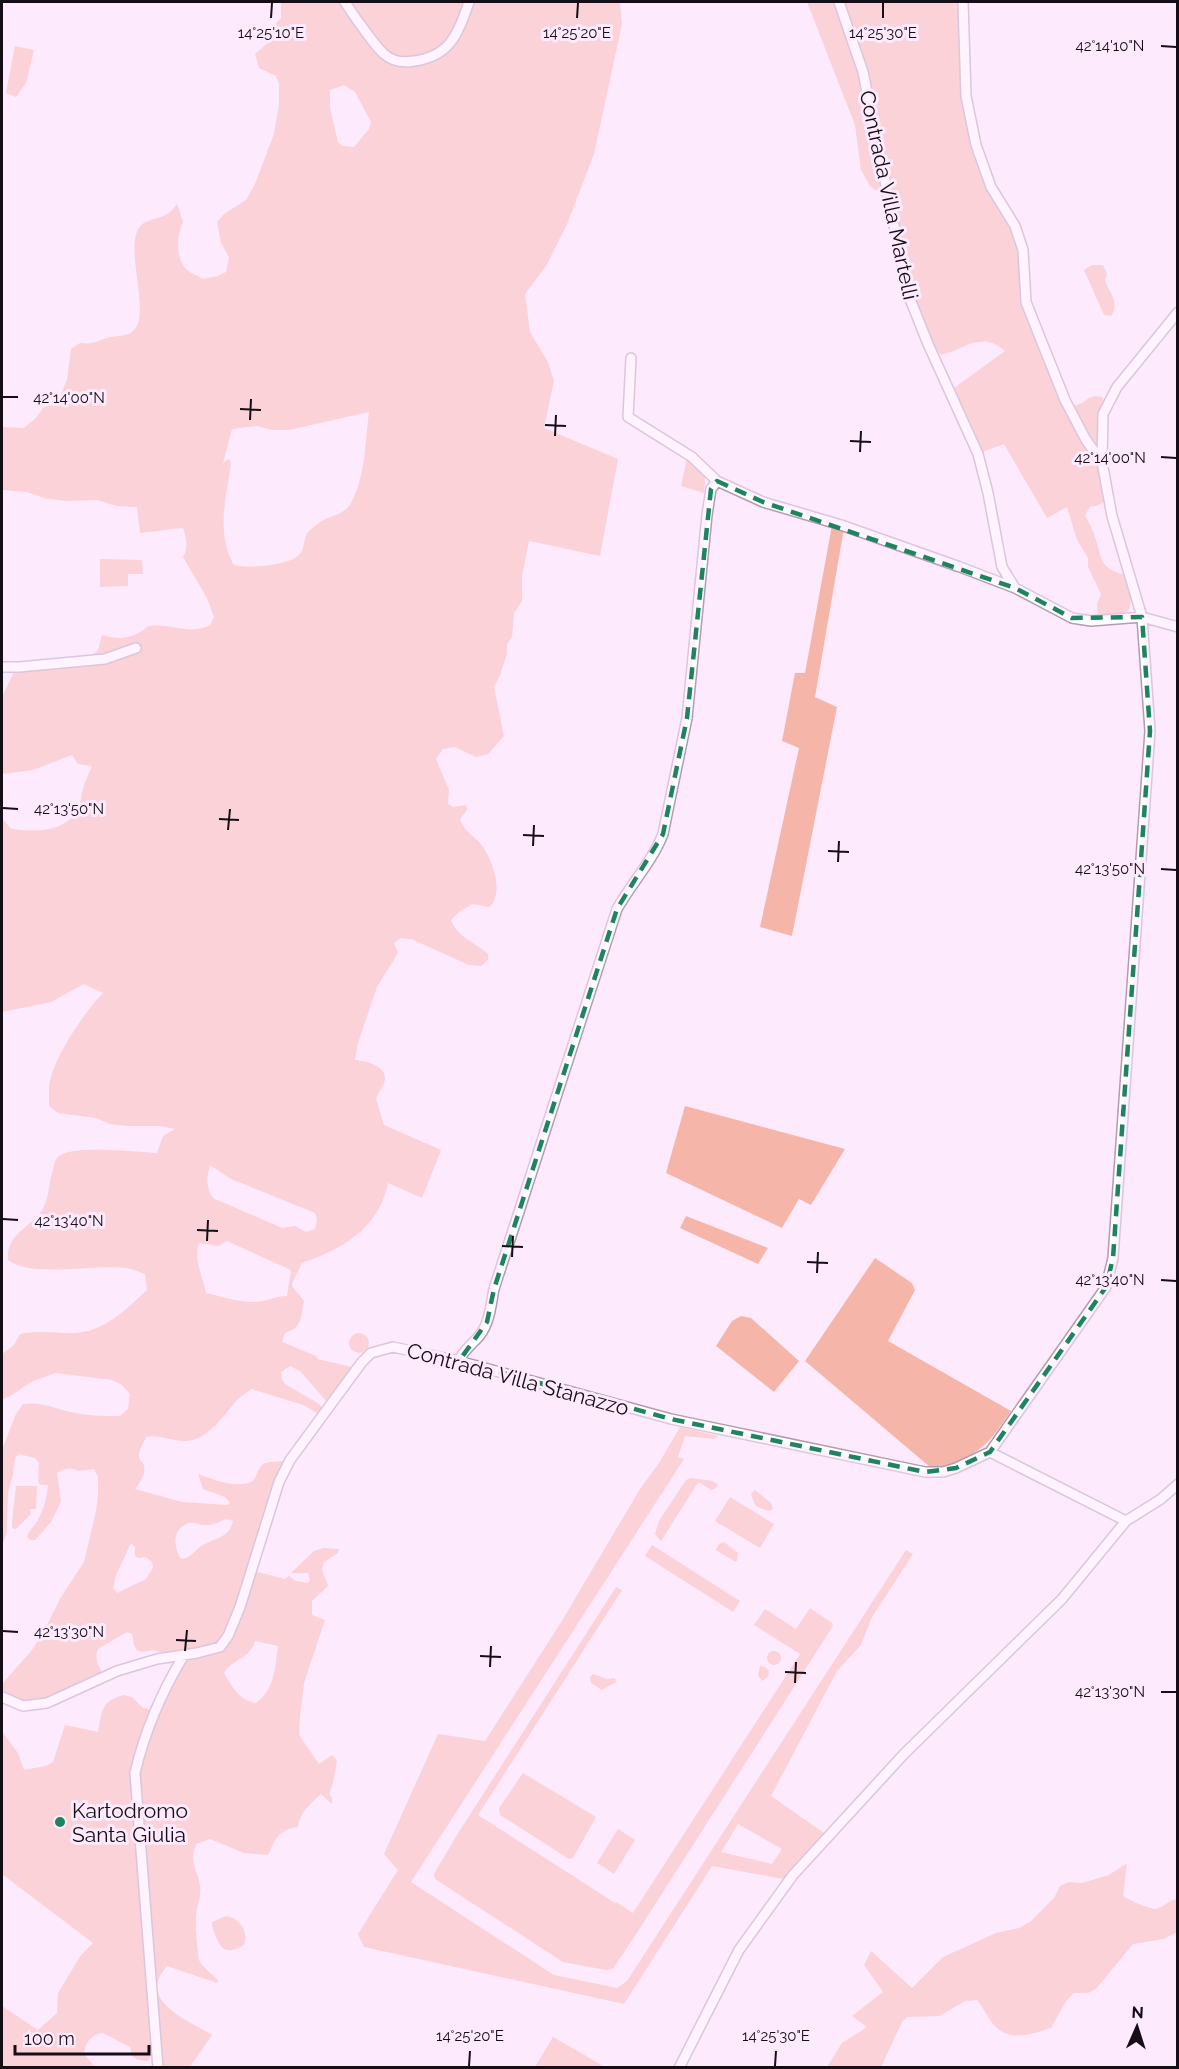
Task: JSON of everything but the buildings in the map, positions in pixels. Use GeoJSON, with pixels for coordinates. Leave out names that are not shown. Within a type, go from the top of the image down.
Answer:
{"type":"FeatureCollection","features":[{"type":"Feature","properties":{"kind":"street"},"geometry":{"type":"LineString","coordinates":[[345,2],[383,53],[397,61],[409,62],[425,60],[449,46],[460,28],[469,2]]}},
{"type":"Feature","properties":{"kind":"street","name":"Contrada Villa Martelli"},"geometry":{"type":"LineString","coordinates":[[839,2],[863,72],[908,294],[978,454],[1002,567],[1015,588]]}},
{"type":"Feature","properties":{"kind":"street"},"geometry":{"type":"LineString","coordinates":[[963,2],[966,96],[976,145],[991,187],[1015,226],[1023,250],[1026,302],[1045,350],[1065,400],[1086,440],[1102,462]]}},
{"type":"Feature","properties":{"kind":"street"},"geometry":{"type":"LineString","coordinates":[[1126,1521],[990,1452],[1106,1287],[1113,1258],[1150,731],[1142,617],[1112,516],[1102,462],[1103,414],[1117,387],[1178,312]]}},
{"type":"Feature","properties":{"kind":"street"},"geometry":{"type":"LineString","coordinates":[[631,358],[628,417],[692,457],[717,481],[763,502],[841,525],[1015,588],[1071,618],[1091,621],[1142,617],[1178,627]]}},
{"type":"Feature","properties":{"kind":"street"},"geometry":{"type":"LineString","coordinates":[[459,1361],[461,1355],[481,1334],[487,1322],[494,1289],[617,909],[658,848],[663,834],[687,718],[707,515],[711,489],[717,481]]}},
{"type":"Feature","properties":{"kind":"street"},"geometry":{"type":"LineString","coordinates":[[2,667],[105,659],[136,648]]}},
{"type":"Feature","properties":{"kind":"street","name":"Contrada Villa Stanazzo"},"geometry":{"type":"LineString","coordinates":[[2,1697],[13,1704],[23,1706],[47,1703],[117,1671],[157,1659],[220,1647],[228,1636],[240,1607],[279,1482],[290,1460],[362,1362],[371,1353],[393,1347],[459,1361],[671,1419],[925,1472],[943,1472],[956,1468],[990,1452]]}},
{"type":"Feature","properties":{"kind":"street"},"geometry":{"type":"LineString","coordinates":[[679,2067],[739,1950],[793,1875],[904,1754],[1062,1599],[1126,1521],[1161,1499],[1178,1484]]}},
{"type":"Feature","properties":{"kind":"street"},"geometry":{"type":"LineString","coordinates":[[158,2067],[135,1773],[143,1739],[165,1687],[184,1655]]}},
{"type":"Feature","properties":{"kind":"highlighted area"},"geometry":{"type":"Polygon","coordinates":[[[717,481],[763,502],[1015,588],[1072,618],[1142,617],[1150,731],[1113,1258],[1106,1287],[990,1452],[956,1468],[925,1472],[671,1419],[459,1361],[487,1322],[494,1289],[617,909],[663,834],[687,718],[711,489],[717,481]]]}},
{"type":"Feature","properties":{"kind":"shaded area"},"geometry":{"type":"Polygon","coordinates":[[[281,2],[620,2],[622,24],[594,154],[567,224],[546,266],[525,294],[530,332],[548,362],[554,381],[544,428],[618,459],[600,556],[529,541],[522,576],[522,601],[514,613],[512,637],[507,644],[507,654],[494,687],[504,736],[488,754],[476,757],[455,747],[443,749],[436,759],[449,790],[448,804],[453,807],[466,805],[467,810],[460,819],[467,831],[482,846],[495,873],[496,892],[494,901],[489,907],[473,904],[460,911],[451,920],[457,931],[488,954],[488,960],[481,966],[469,965],[411,939],[401,938],[394,943],[398,953],[377,987],[358,1043],[355,1060],[377,1066],[384,1074],[385,1079],[376,1099],[384,1125],[441,1150],[422,1198],[388,1183],[376,1213],[367,1225],[344,1244],[301,1263],[294,1280],[292,1286],[304,1301],[301,1317],[295,1327],[285,1333],[282,1342],[316,1356],[318,1359],[352,1367],[327,1402],[300,1371],[290,1366],[281,1372],[285,1384],[323,1408],[319,1414],[303,1405],[252,1389],[202,1436],[187,1441],[156,1436],[146,1437],[140,1449],[139,1457],[144,1464],[144,1472],[135,1489],[182,1502],[227,1505],[230,1503],[225,1497],[203,1489],[198,1474],[225,1483],[246,1483],[253,1481],[263,1464],[287,1460],[230,1628],[223,1640],[210,1646],[168,1654],[152,1650],[143,1652],[137,1650],[132,1634],[127,1632],[98,1649],[97,1661],[103,1674],[41,1700],[24,1701],[2,1691],[2,1684],[32,1650],[61,1597],[84,1562],[96,1511],[98,1477],[94,1469],[78,1471],[67,1469],[57,1473],[61,1502],[51,1522],[35,1540],[30,1540],[27,1537],[42,1512],[48,1485],[41,1485],[38,1482],[39,1463],[35,1458],[19,1454],[15,1458],[8,1492],[7,1532],[2,1546],[2,1450],[16,1414],[23,1404],[44,1405],[87,1415],[120,1416],[128,1409],[130,1394],[122,1385],[112,1380],[55,1373],[31,1382],[2,1400],[2,1354],[14,1345],[20,1334],[84,1332],[104,1325],[147,1290],[145,1274],[132,1269],[114,1267],[32,1268],[8,1260],[8,1252],[14,1239],[43,1208],[58,1157],[65,1153],[89,1150],[157,1153],[163,1136],[175,1129],[160,1126],[110,1124],[96,1118],[58,1113],[49,1106],[51,1076],[62,1050],[78,1024],[103,993],[84,984],[51,1002],[2,1012],[2,818],[11,829],[42,830],[61,825],[75,813],[92,766],[78,764],[72,755],[33,770],[2,774],[2,697],[15,670],[108,655],[91,656],[98,650],[102,635],[113,638],[127,637],[150,626],[202,628],[210,625],[214,617],[207,598],[183,557],[186,539],[183,528],[140,533],[137,507],[116,506],[97,500],[65,501],[44,498],[27,492],[2,490],[2,427],[24,428],[43,408],[56,401],[67,379],[71,349],[80,343],[93,343],[126,335],[133,331],[140,313],[135,243],[137,232],[142,224],[163,216],[177,204],[183,222],[179,232],[178,249],[184,267],[203,279],[226,272],[229,257],[221,243],[217,222],[224,214],[246,200],[255,184],[274,134],[279,104],[279,84],[276,76],[259,68],[255,54],[269,42],[273,27],[281,18],[281,2]],[[344,85],[330,90],[330,108],[338,142],[342,146],[354,147],[369,129],[371,122],[355,92],[344,85]],[[369,412],[289,430],[272,430],[257,426],[232,429],[223,463],[229,459],[231,464],[224,514],[225,538],[233,564],[239,566],[267,566],[294,559],[301,553],[310,530],[321,521],[348,507],[360,481],[369,412]],[[210,1165],[207,1182],[213,1198],[282,1228],[295,1226],[306,1232],[315,1229],[317,1219],[315,1213],[231,1179],[210,1165]],[[227,1241],[218,1246],[199,1243],[197,1249],[206,1293],[249,1302],[287,1296],[291,1270],[227,1241]],[[226,1519],[212,1524],[189,1523],[179,1529],[176,1549],[181,1559],[226,1534],[233,1521],[226,1519]],[[131,1543],[116,1575],[113,1588],[117,1593],[146,1579],[153,1568],[152,1562],[146,1557],[135,1556],[135,1547],[131,1543]]]}},
{"type":"Feature","properties":{"kind":"shaded area"},"geometry":{"type":"Polygon","coordinates":[[[807,2],[961,2],[970,129],[1021,252],[1024,304],[1067,408],[1095,396],[1102,397],[1105,403],[1100,413],[1097,437],[1105,501],[1090,507],[1085,515],[1103,562],[1110,569],[1125,575],[1127,579],[1131,597],[1128,611],[1098,617],[1097,604],[1101,594],[1088,567],[1088,558],[1077,540],[1067,507],[1047,518],[1004,444],[982,452],[954,388],[1005,351],[988,342],[973,343],[941,355],[935,348],[909,286],[887,184],[876,191],[870,186],[861,170],[855,125],[807,2]]]}},
{"type":"Feature","properties":{"kind":"shaded area"},"geometry":{"type":"Polygon","coordinates":[[[15,46],[34,50],[26,83],[16,97],[6,93],[15,46]]]}},
{"type":"Feature","properties":{"kind":"shaded area"},"geometry":{"type":"Polygon","coordinates":[[[1092,265],[1103,265],[1107,274],[1105,281],[1115,307],[1111,316],[1104,315],[1084,270],[1092,265]]]}},
{"type":"Feature","properties":{"kind":"shaded area"},"geometry":{"type":"Polygon","coordinates":[[[687,458],[705,476],[704,493],[681,486],[687,458]]]}},
{"type":"Feature","properties":{"kind":"shaded area"},"geometry":{"type":"Polygon","coordinates":[[[832,525],[844,528],[815,697],[837,707],[792,936],[760,927],[799,748],[782,741],[795,673],[805,673],[832,525]]]}},
{"type":"Feature","properties":{"kind":"shaded area"},"geometry":{"type":"Polygon","coordinates":[[[100,559],[142,560],[143,574],[128,574],[128,586],[100,587],[100,559]]]}},
{"type":"Feature","properties":{"kind":"shaded area"},"geometry":{"type":"Polygon","coordinates":[[[685,1106],[845,1149],[811,1205],[799,1199],[782,1228],[666,1173],[685,1106]]]}},
{"type":"Feature","properties":{"kind":"shaded area"},"geometry":{"type":"Polygon","coordinates":[[[686,1216],[768,1248],[758,1264],[680,1228],[686,1216]]]}},
{"type":"Feature","properties":{"kind":"shaded area"},"geometry":{"type":"Polygon","coordinates":[[[875,1258],[912,1283],[915,1290],[888,1341],[1011,1411],[987,1443],[973,1454],[953,1463],[930,1467],[805,1361],[875,1258]]]}},
{"type":"Feature","properties":{"kind":"shaded area"},"geometry":{"type":"Polygon","coordinates":[[[741,1316],[751,1318],[799,1361],[774,1392],[716,1346],[732,1321],[741,1316]]]}},
{"type":"Feature","properties":{"kind":"shaded area"},"geometry":{"type":"Polygon","coordinates":[[[355,1333],[363,1333],[369,1339],[369,1347],[363,1353],[355,1353],[349,1347],[349,1339],[355,1333]]]}},
{"type":"Feature","properties":{"kind":"shaded area"},"geometry":{"type":"Polygon","coordinates":[[[680,1427],[718,1436],[714,1439],[685,1436],[678,1457],[684,1459],[411,1882],[554,1975],[617,1988],[627,1981],[906,1550],[913,1554],[872,1617],[861,1645],[837,1671],[771,1796],[824,1833],[784,1879],[712,1866],[624,2004],[364,1947],[358,1934],[398,1870],[384,1854],[438,1734],[485,1741],[560,1624],[640,1489],[659,1463],[680,1427]],[[738,1824],[721,1852],[772,1864],[782,1849],[738,1824]]]}},
{"type":"Feature","properties":{"kind":"shaded area"},"geometry":{"type":"Polygon","coordinates":[[[691,1478],[713,1481],[718,1485],[711,1490],[699,1482],[661,1541],[655,1534],[659,1521],[686,1480],[691,1478]]]}},
{"type":"Feature","properties":{"kind":"shaded area"},"geometry":{"type":"Polygon","coordinates":[[[16,1486],[37,1486],[36,1509],[30,1509],[31,1514],[16,1529],[12,1528],[12,1523],[16,1486]]]}},
{"type":"Feature","properties":{"kind":"shaded area"},"geometry":{"type":"Polygon","coordinates":[[[755,1490],[771,1503],[773,1509],[769,1511],[757,1506],[751,1494],[755,1490]]]}},
{"type":"Feature","properties":{"kind":"shaded area"},"geometry":{"type":"Polygon","coordinates":[[[730,1497],[774,1524],[760,1548],[715,1521],[730,1497]]]}},
{"type":"Feature","properties":{"kind":"shaded area"},"geometry":{"type":"Polygon","coordinates":[[[724,1542],[738,1553],[737,1561],[716,1550],[719,1544],[724,1542]]]}},
{"type":"Feature","properties":{"kind":"shaded area"},"geometry":{"type":"Polygon","coordinates":[[[652,1545],[740,1601],[733,1612],[645,1556],[652,1545]]]}},
{"type":"Feature","properties":{"kind":"shaded area"},"geometry":{"type":"Polygon","coordinates":[[[324,1548],[339,1549],[338,1553],[324,1562],[322,1569],[328,1586],[312,1601],[312,1615],[325,1620],[304,1683],[299,1735],[319,1764],[332,1755],[337,1761],[329,1794],[332,1804],[321,1794],[303,1813],[298,1827],[286,1830],[278,1836],[268,1855],[244,1853],[210,1839],[196,1844],[193,1860],[200,1889],[196,1913],[199,1960],[218,1980],[217,1983],[167,1966],[157,1983],[158,1992],[168,2008],[212,2035],[190,2067],[160,2067],[135,1775],[144,1739],[181,1662],[209,1656],[224,1648],[254,1571],[285,1579],[289,1576],[296,1581],[308,1583],[310,1580],[308,1573],[291,1573],[314,1551],[324,1548]],[[255,1641],[250,1651],[227,1668],[224,1673],[237,1692],[250,1702],[256,1703],[271,1685],[278,1646],[255,1641]]]}},
{"type":"Feature","properties":{"kind":"shaded area"},"geometry":{"type":"Polygon","coordinates":[[[616,1587],[622,1590],[478,1815],[633,1913],[800,1654],[754,1625],[765,1609],[796,1629],[810,1608],[833,1626],[613,1969],[606,1970],[563,1962],[435,1879],[434,1874],[616,1587]]]}},
{"type":"Feature","properties":{"kind":"shaded area"},"geometry":{"type":"Polygon","coordinates":[[[771,1651],[777,1651],[781,1658],[777,1665],[771,1665],[767,1661],[767,1655],[771,1651]]]}},
{"type":"Feature","properties":{"kind":"shaded area"},"geometry":{"type":"Polygon","coordinates":[[[760,1666],[769,1671],[768,1677],[762,1681],[758,1675],[760,1666]]]}},
{"type":"Feature","properties":{"kind":"shaded area"},"geometry":{"type":"Polygon","coordinates":[[[593,1674],[607,1679],[615,1678],[616,1682],[602,1690],[591,1683],[590,1677],[593,1674]]]}},
{"type":"Feature","properties":{"kind":"shaded area"},"geometry":{"type":"Polygon","coordinates":[[[123,1695],[132,1697],[143,1708],[152,1712],[133,1773],[152,2054],[148,2061],[138,2060],[132,2056],[130,2047],[103,2033],[92,2037],[87,2043],[84,2054],[95,2067],[2,2067],[2,2006],[38,2030],[57,2013],[58,1993],[81,1955],[93,1943],[2,1874],[3,1733],[18,1753],[24,1770],[46,1766],[53,1762],[65,1725],[98,1732],[106,1704],[123,1695]]]}},
{"type":"Feature","properties":{"kind":"shaded area"},"geometry":{"type":"Polygon","coordinates":[[[523,1773],[596,1817],[573,1858],[569,1859],[500,1815],[499,1808],[523,1773]]]}},
{"type":"Feature","properties":{"kind":"shaded area"},"geometry":{"type":"Polygon","coordinates":[[[618,1829],[635,1840],[614,1874],[597,1863],[618,1829]]]}},
{"type":"Feature","properties":{"kind":"shaded area"},"geometry":{"type":"Polygon","coordinates":[[[1127,1863],[1123,1896],[1155,1909],[1177,1899],[1177,1932],[1164,1939],[1133,1944],[1096,1989],[1088,1993],[1074,1993],[1066,2001],[1051,2028],[1020,2035],[1006,2033],[993,2024],[977,2000],[965,2001],[939,2016],[907,2017],[902,2022],[881,2067],[827,2067],[842,2043],[867,2027],[852,2016],[883,1992],[864,1965],[871,1951],[912,1988],[943,1957],[996,1933],[1019,1928],[1030,1922],[1054,1898],[1060,1886],[1069,1882],[1082,1883],[1109,1875],[1127,1863]]]}},
{"type":"Feature","properties":{"kind":"shaded area"},"geometry":{"type":"Polygon","coordinates":[[[226,1916],[231,1917],[242,1926],[245,1935],[244,1945],[231,1950],[221,1946],[212,1926],[212,1922],[226,1916]]]}},
{"type":"Feature","properties":{"kind":"shaded area"},"geometry":{"type":"Polygon","coordinates":[[[553,2037],[605,2067],[535,2067],[553,2037]]]}},
{"type":"Feature","properties":{"kind":"place","name":"Kartodromo Santa Giulia"},"geometry":{"type":"Point","coordinates":[60,1822]}}]}
